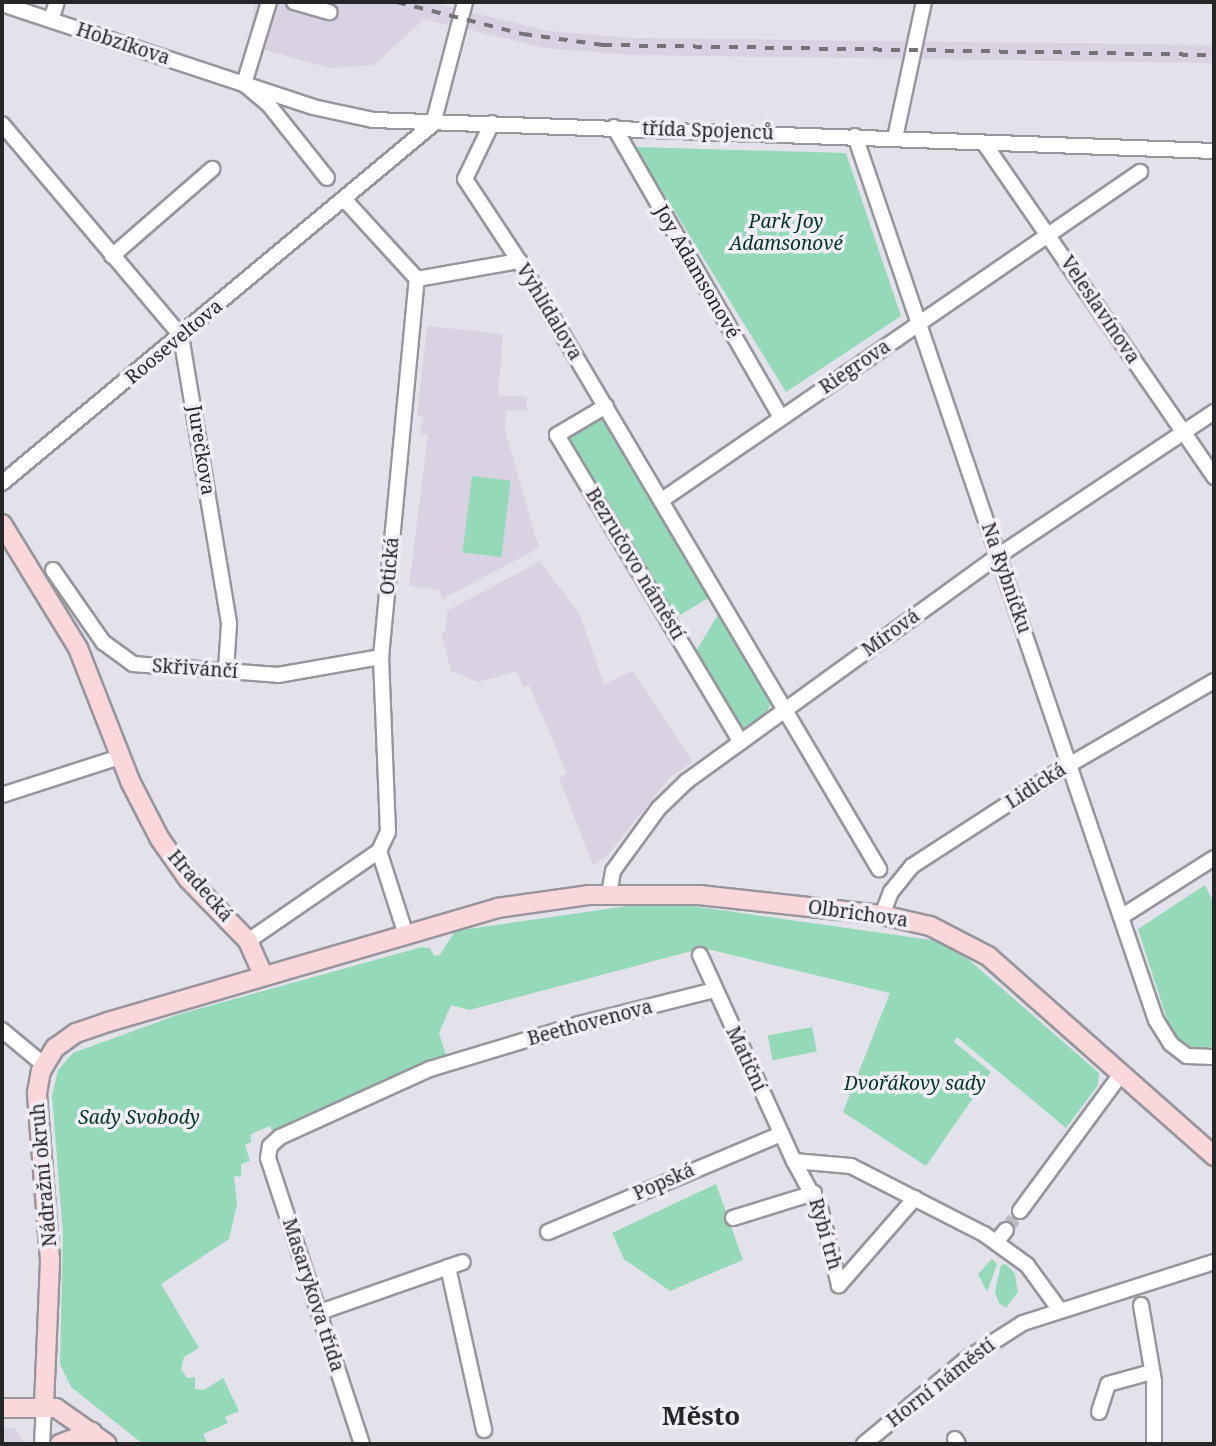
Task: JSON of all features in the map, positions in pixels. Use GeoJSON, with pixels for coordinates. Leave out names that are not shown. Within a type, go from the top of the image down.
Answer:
{"type":"FeatureCollection","features":[{"type":"Feature","properties":{"kind":"main road","name":"Hradecká"},"geometry":{"type":"LineString","coordinates":[[2,524],[78,648],[120,757],[175,861],[248,941],[263,975]]}},
{"type":"Feature","properties":{"kind":"main road","name":"Olbrichova"},"geometry":{"type":"LineString","coordinates":[[263,975],[423,926],[523,903],[609,894],[729,897],[882,915],[930,926],[976,948],[1213,1150]]}},
{"type":"Feature","properties":{"kind":"main road"},"geometry":{"type":"LineString","coordinates":[[44,1064],[64,1040],[84,1030],[263,975]]}},
{"type":"Feature","properties":{"kind":"main road","name":"Nádražní okruh"},"geometry":{"type":"LineString","coordinates":[[44,1064],[37,1093],[50,1259],[44,1405]]}},
{"type":"Feature","properties":{"kind":"main road"},"geometry":{"type":"LineString","coordinates":[[2,1408],[44,1405],[66,1413],[107,1444]]}},
{"type":"Feature","properties":{"kind":"main road"},"geometry":{"type":"LineString","coordinates":[[60,1444],[92,1432]]}},
{"type":"Feature","properties":{"kind":"street"},"geometry":{"type":"LineString","coordinates":[[51,20],[57,2]]}},
{"type":"Feature","properties":{"kind":"street"},"geometry":{"type":"LineString","coordinates":[[244,84],[269,2]]}},
{"type":"Feature","properties":{"kind":"street"},"geometry":{"type":"LineString","coordinates":[[294,2],[330,12]]}},
{"type":"Feature","properties":{"kind":"street"},"geometry":{"type":"LineString","coordinates":[[465,2],[433,124],[344,199],[417,279],[519,261]]}},
{"type":"Feature","properties":{"kind":"street"},"geometry":{"type":"LineString","coordinates":[[895,138],[924,2]]}},
{"type":"Feature","properties":{"kind":"street","name":"Hobzíkova"},"geometry":{"type":"LineString","coordinates":[[2,4],[345,116],[433,124]]}},
{"type":"Feature","properties":{"kind":"street","name":"Hobzíkova"},"geometry":{"type":"LineString","coordinates":[[244,84],[269,105],[327,178]]}},
{"type":"Feature","properties":{"kind":"street","name":"Vyhlídalova"},"geometry":{"type":"LineString","coordinates":[[492,123],[465,179],[519,261],[662,500]]}},
{"type":"Feature","properties":{"kind":"street","name":"třída Spojenců"},"geometry":{"type":"LineString","coordinates":[[433,124],[614,127],[1214,151]]}},
{"type":"Feature","properties":{"kind":"street"},"geometry":{"type":"LineString","coordinates":[[2,125],[181,336]]}},
{"type":"Feature","properties":{"kind":"street","name":"Joy Adamsonové"},"geometry":{"type":"LineString","coordinates":[[614,127],[781,417]]}},
{"type":"Feature","properties":{"kind":"street","name":"Na Rybníčku"},"geometry":{"type":"LineString","coordinates":[[855,136],[917,325],[1072,763],[1156,1020],[1171,1044],[1187,1056],[1214,1057]]}},
{"type":"Feature","properties":{"kind":"street","name":"Veleslavínova"},"geometry":{"type":"LineString","coordinates":[[984,143],[1214,477]]}},
{"type":"Feature","properties":{"kind":"street"},"geometry":{"type":"LineString","coordinates":[[112,256],[212,169]]}},
{"type":"Feature","properties":{"kind":"street","name":"Riegrova"},"geometry":{"type":"LineString","coordinates":[[662,500],[1047,232],[1140,172]]}},
{"type":"Feature","properties":{"kind":"street","name":"Rooseveltova"},"geometry":{"type":"LineString","coordinates":[[2,483],[344,199]]}},
{"type":"Feature","properties":{"kind":"street","name":"Otická"},"geometry":{"type":"LineString","coordinates":[[379,851],[388,832],[381,657],[417,279]]}},
{"type":"Feature","properties":{"kind":"street","name":"Jurečkova"},"geometry":{"type":"LineString","coordinates":[[181,336],[229,624],[226,670]]}},
{"type":"Feature","properties":{"kind":"street","name":"Bezručovo náměstí"},"geometry":{"type":"LineString","coordinates":[[606,406],[557,435],[741,742]]}},
{"type":"Feature","properties":{"kind":"street","name":"Mírová"},"geometry":{"type":"LineString","coordinates":[[609,894],[613,871],[669,796],[998,556],[1214,412]]}},
{"type":"Feature","properties":{"kind":"street"},"geometry":{"type":"LineString","coordinates":[[662,500],[879,869]]}},
{"type":"Feature","properties":{"kind":"street","name":"Skřivánčí"},"geometry":{"type":"LineString","coordinates":[[53,570],[103,642],[123,660],[278,675],[381,657]]}},
{"type":"Feature","properties":{"kind":"street","name":"Lidická"},"geometry":{"type":"LineString","coordinates":[[882,915],[891,892],[912,866],[1072,763],[1214,681]]}},
{"type":"Feature","properties":{"kind":"street"},"geometry":{"type":"LineString","coordinates":[[2,795],[120,757]]}},
{"type":"Feature","properties":{"kind":"street"},"geometry":{"type":"LineString","coordinates":[[248,941],[379,851],[405,932]]}},
{"type":"Feature","properties":{"kind":"street"},"geometry":{"type":"LineString","coordinates":[[1121,917],[1213,864]]}},
{"type":"Feature","properties":{"kind":"street","name":"Matiční"},"geometry":{"type":"LineString","coordinates":[[700,956],[794,1161]]}},
{"type":"Feature","properties":{"kind":"street","name":"Beethovenova"},"geometry":{"type":"LineString","coordinates":[[270,1146],[281,1137],[381,1091],[466,1059],[579,1024],[714,990]]}},
{"type":"Feature","properties":{"kind":"street"},"geometry":{"type":"LineString","coordinates":[[2,1030],[44,1064]]}},
{"type":"Feature","properties":{"kind":"street"},"geometry":{"type":"LineString","coordinates":[[1020,1211],[1121,1074]]}},
{"type":"Feature","properties":{"kind":"street","name":"Popská"},"geometry":{"type":"LineString","coordinates":[[548,1232],[781,1134]]}},
{"type":"Feature","properties":{"kind":"street","name":"Masarykova třída"},"geometry":{"type":"LineString","coordinates":[[270,1146],[268,1158],[362,1444]]}},
{"type":"Feature","properties":{"kind":"street"},"geometry":{"type":"LineString","coordinates":[[794,1161],[851,1166],[915,1198],[1002,1236],[1059,1309]]}},
{"type":"Feature","properties":{"kind":"street","name":"Rybí trh"},"geometry":{"type":"LineString","coordinates":[[794,1161],[814,1193],[839,1285],[915,1198]]}},
{"type":"Feature","properties":{"kind":"street"},"geometry":{"type":"LineString","coordinates":[[733,1218],[814,1193]]}},
{"type":"Feature","properties":{"kind":"street"},"geometry":{"type":"LineString","coordinates":[[320,1312],[463,1262]]}},
{"type":"Feature","properties":{"kind":"street","name":"Horní náměstí"},"geometry":{"type":"LineString","coordinates":[[864,1444],[991,1341],[1059,1309],[1214,1262]]}},
{"type":"Feature","properties":{"kind":"street"},"geometry":{"type":"LineString","coordinates":[[448,1267],[484,1430]]}},
{"type":"Feature","properties":{"kind":"street"},"geometry":{"type":"LineString","coordinates":[[1141,1305],[1152,1372],[1154,1444]]}},
{"type":"Feature","properties":{"kind":"street"},"geometry":{"type":"LineString","coordinates":[[1099,1412],[1108,1384],[1152,1372]]}},
{"type":"Feature","properties":{"kind":"street","name":"Nádražní okruh"},"geometry":{"type":"LineString","coordinates":[[43,1444],[44,1405]]}},
{"type":"Feature","properties":{"kind":"shaded area"},"geometry":{"type":"Polygon","coordinates":[[[255,2],[428,2],[548,31],[632,38],[1214,45],[1214,63],[631,55],[545,48],[424,19],[374,65],[330,68],[248,45],[255,2]]]}},
{"type":"Feature","properties":{"kind":"shaded area"},"geometry":{"type":"Polygon","coordinates":[[[427,326],[503,334],[498,395],[527,397],[527,411],[507,410],[505,430],[539,548],[442,599],[440,590],[409,586],[428,434],[419,433],[424,417],[417,416],[427,326]]]}},
{"type":"Feature","properties":{"kind":"shaded area"},"geometry":{"type":"Polygon","coordinates":[[[540,561],[580,615],[604,684],[633,671],[693,762],[671,776],[606,857],[593,865],[559,778],[567,773],[529,685],[523,687],[517,671],[478,682],[451,671],[441,632],[445,632],[447,611],[540,561]]]}},
{"type":"Feature","properties":{"kind":"shaded area"},"geometry":{"type":"Polygon","coordinates":[[[2,1428],[15,1428],[25,1444],[2,1444],[2,1428]]]}},
{"type":"Feature","properties":{"kind":"green space","name":"Park Joy Adamsonové"},"geometry":{"type":"Polygon","coordinates":[[[635,147],[846,153],[901,316],[786,392],[635,147]]]}},
{"type":"Feature","properties":{"kind":"green space"},"geometry":{"type":"Polygon","coordinates":[[[602,418],[710,597],[674,618],[567,439],[602,418]]]}},
{"type":"Feature","properties":{"kind":"green space"},"geometry":{"type":"Polygon","coordinates":[[[472,476],[511,481],[501,557],[463,552],[472,476]]]}},
{"type":"Feature","properties":{"kind":"green space"},"geometry":{"type":"Polygon","coordinates":[[[719,613],[771,701],[767,713],[742,731],[695,653],[719,613]]]}},
{"type":"Feature","properties":{"kind":"green space"},"geometry":{"type":"Polygon","coordinates":[[[1205,885],[1214,904],[1214,1047],[1195,1049],[1172,1035],[1138,929],[1205,885]]]}},
{"type":"Feature","properties":{"kind":"green space"},"geometry":{"type":"Polygon","coordinates":[[[685,905],[938,941],[961,953],[1099,1073],[1098,1085],[1066,1128],[957,1037],[954,1042],[991,1072],[926,1166],[843,1112],[890,993],[703,948],[469,1010],[451,1005],[439,1033],[447,1058],[273,1132],[270,1126],[251,1134],[251,1142],[245,1145],[250,1161],[241,1164],[241,1177],[234,1176],[237,1204],[229,1239],[161,1284],[199,1348],[184,1357],[181,1369],[187,1378],[195,1377],[195,1389],[204,1390],[223,1378],[239,1411],[225,1417],[228,1423],[203,1434],[208,1444],[143,1444],[71,1387],[60,1364],[63,1234],[52,1096],[58,1070],[73,1053],[180,1014],[422,947],[430,948],[434,956],[440,955],[455,931],[628,906],[685,905]]]}},
{"type":"Feature","properties":{"kind":"green space"},"geometry":{"type":"Polygon","coordinates":[[[812,1027],[817,1052],[773,1060],[768,1036],[812,1027]]]}},
{"type":"Feature","properties":{"kind":"green space"},"geometry":{"type":"Polygon","coordinates":[[[716,1184],[743,1260],[670,1291],[624,1259],[612,1233],[716,1184]]]}},
{"type":"Feature","properties":{"kind":"green space"},"geometry":{"type":"Polygon","coordinates":[[[992,1259],[997,1264],[987,1292],[978,1274],[992,1259]]]}},
{"type":"Feature","properties":{"kind":"green space"},"geometry":{"type":"Polygon","coordinates":[[[1006,1264],[1015,1274],[1018,1292],[1006,1308],[999,1303],[995,1292],[1001,1265],[1006,1264]]]}},
{"type":"Feature","properties":{"kind":"tunnel"},"geometry":{"type":"LineString","coordinates":[[1006,1230],[1020,1211]]}},
{"type":"Feature","properties":{"kind":"railway"},"geometry":{"type":"LineString","coordinates":[[397,2],[523,34],[603,45],[1214,55]]}},
{"type":"Feature","properties":{"kind":"district","name":"Město"},"geometry":{"type":"Point","coordinates":[701,1416]}},
{"type":"Feature","properties":{"kind":"park label","name":"Dvořákovy sady"},"geometry":{"type":"Point","coordinates":[915,1084]}},
{"type":"Feature","properties":{"kind":"park label","name":"Sady Svobody"},"geometry":{"type":"Point","coordinates":[139,1118]}}]}
